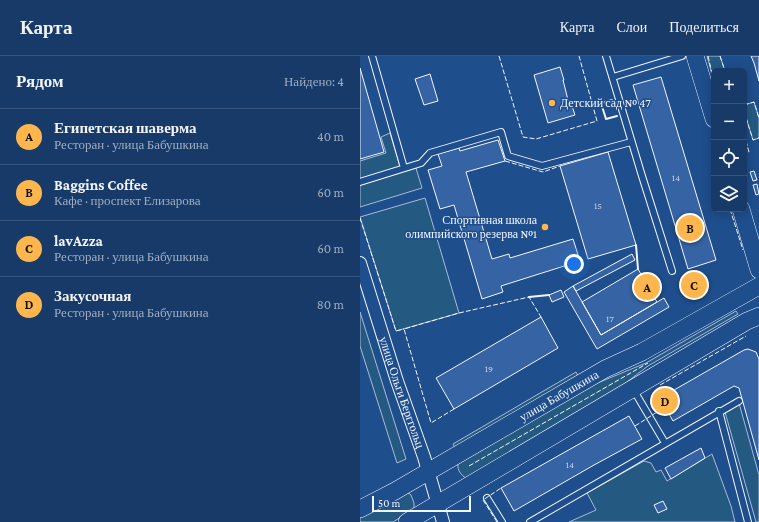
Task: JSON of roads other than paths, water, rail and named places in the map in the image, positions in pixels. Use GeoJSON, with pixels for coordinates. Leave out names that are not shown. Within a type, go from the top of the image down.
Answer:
{"type":"FeatureCollection","features":[{"type":"Feature","properties":{"kind":"street"},"geometry":{"type":"LineString","coordinates":[[695,56],[711,109]]}},
{"type":"Feature","properties":{"kind":"street"},"geometry":{"type":"LineString","coordinates":[[742,212],[759,270]]}},
{"type":"Feature","properties":{"kind":"street","name":"улица Ольги Берггольц"},"geometry":{"type":"LineString","coordinates":[[360,262],[443,522]]}},
{"type":"Feature","properties":{"kind":"street","name":"улица Бабушкина"},"geometry":{"type":"LineString","coordinates":[[360,509],[428,472],[605,369],[642,352],[759,286]]}},
{"type":"Feature","properties":{"kind":"street"},"geometry":{"type":"LineString","coordinates":[[408,522],[633,390],[747,321],[759,316]]}},
{"type":"Feature","properties":{"kind":"lane"},"geometry":{"type":"LineString","coordinates":[[372,56],[404,168]]}},
{"type":"Feature","properties":{"kind":"lane"},"geometry":{"type":"LineString","coordinates":[[606,56],[631,142],[672,271]]}},
{"type":"Feature","properties":{"kind":"lane"},"geometry":{"type":"LineString","coordinates":[[612,77],[682,56]]}},
{"type":"Feature","properties":{"kind":"lane"},"geometry":{"type":"LineString","coordinates":[[360,182],[421,164],[430,153],[501,132],[508,156],[542,166],[631,142]]}},
{"type":"Feature","properties":{"kind":"lane"},"geometry":{"type":"LineString","coordinates":[[633,390],[665,443]]}},
{"type":"Feature","properties":{"kind":"lane"},"geometry":{"type":"LineString","coordinates":[[530,522],[739,400]]}},
{"type":"Feature","properties":{"kind":"lane"},"geometry":{"type":"LineString","coordinates":[[719,412],[748,522]]}},
{"type":"Feature","properties":{"kind":"lane"},"geometry":{"type":"LineString","coordinates":[[487,498],[502,522]]}},
{"type":"Feature","properties":{"kind":"place","name":"Детский сад № 47"},"geometry":{"type":"Point","coordinates":[552,103]}},
{"type":"Feature","properties":{"kind":"place","name":"Спортивная школа олимпийского резерва №1"},"geometry":{"type":"Point","coordinates":[545,227]}},
{"type":"Feature","properties":{"kind":"place","name":"Baggins Coffee"},"geometry":{"type":"Point","coordinates":[690,228]}},
{"type":"Feature","properties":{"kind":"place","name":"lavAzza"},"geometry":{"type":"Point","coordinates":[694,285]}},
{"type":"Feature","properties":{"kind":"place","name":"Египетская шаверма"},"geometry":{"type":"Point","coordinates":[647,287]}},
{"type":"Feature","properties":{"kind":"place","name":"Закусочная"},"geometry":{"type":"Point","coordinates":[665,401]}}]}
